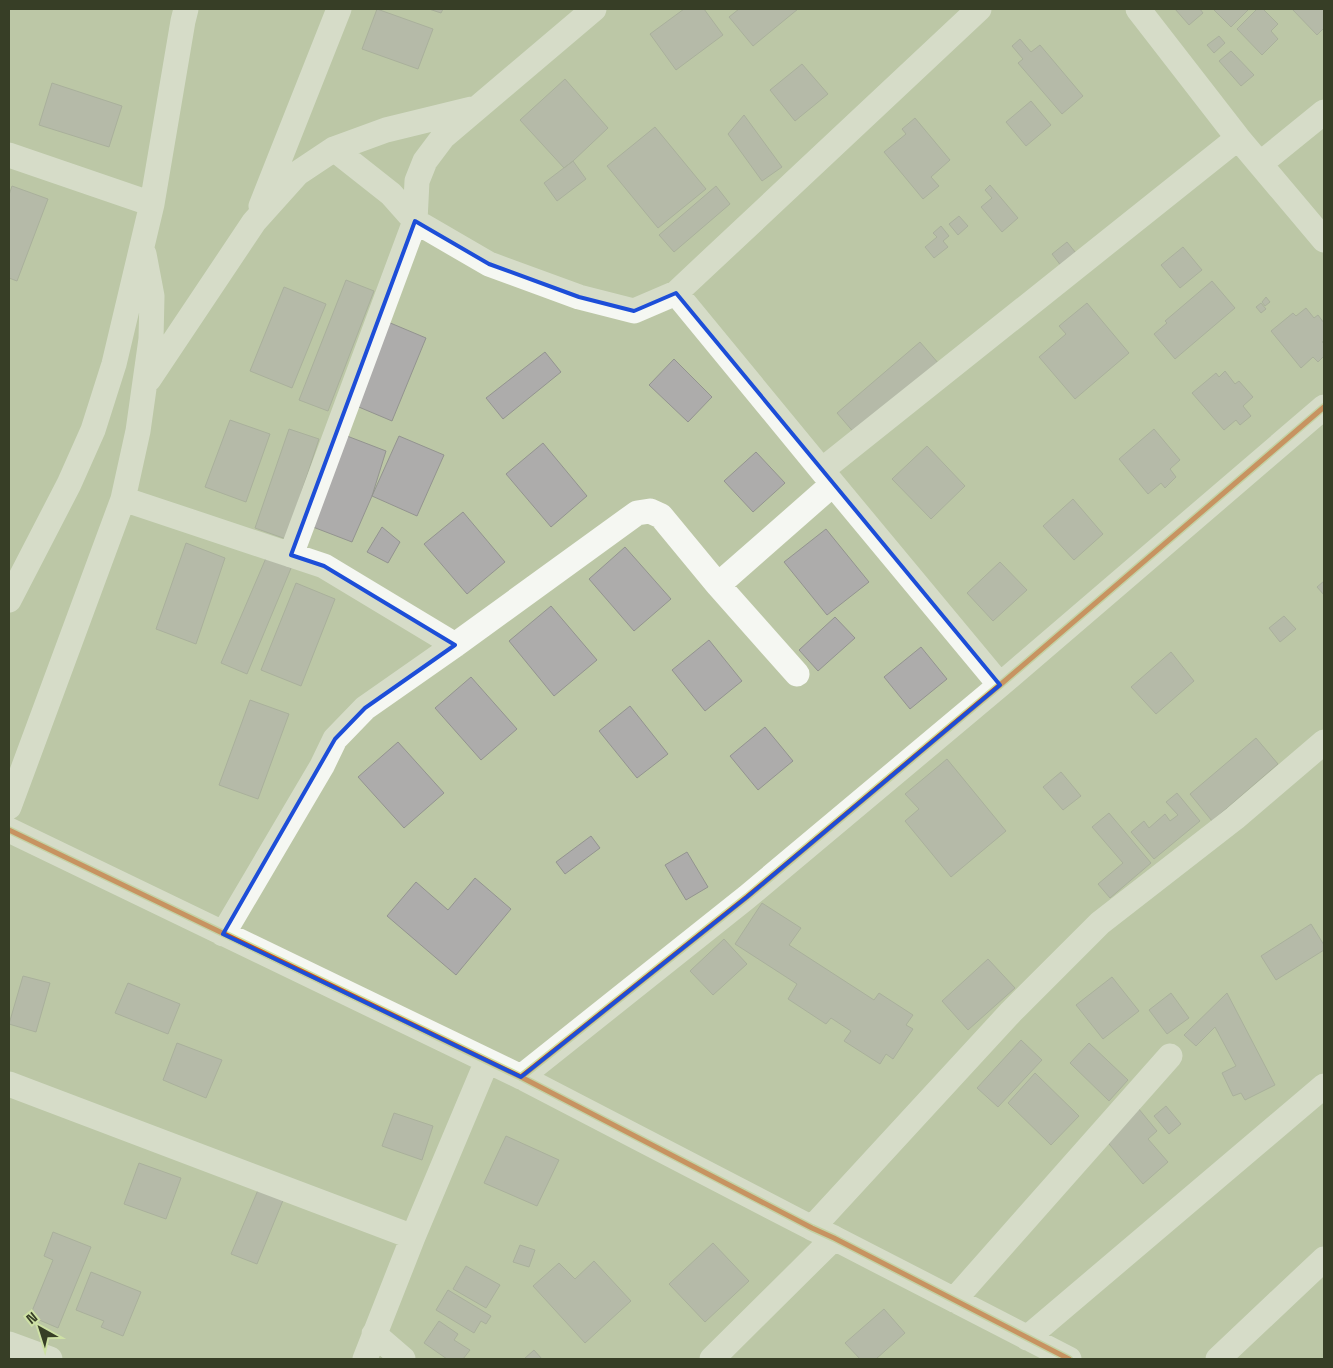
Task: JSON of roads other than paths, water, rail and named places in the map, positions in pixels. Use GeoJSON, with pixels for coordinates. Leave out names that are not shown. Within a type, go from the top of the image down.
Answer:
{"type":"FeatureCollection","features":[{"type":"Feature","properties":{"kind":"street"},"geometry":{"type":"LineString","coordinates":[[9,600],[69,484],[93,430],[114,364],[152,204],[186,9]]}},
{"type":"Feature","properties":{"kind":"street"},"geometry":{"type":"LineString","coordinates":[[254,222],[339,9]]}},
{"type":"Feature","properties":{"kind":"street"},"geometry":{"type":"LineString","coordinates":[[291,555],[415,221],[417,181],[425,161],[443,137],[594,9]]}},
{"type":"Feature","properties":{"kind":"street"},"geometry":{"type":"LineString","coordinates":[[334,149],[391,194],[415,221],[490,264],[579,297],[634,311],[676,292],[979,9]]}},
{"type":"Feature","properties":{"kind":"street"},"geometry":{"type":"LineString","coordinates":[[1138,9],[1238,138],[1324,240]]}},
{"type":"Feature","properties":{"kind":"street"},"geometry":{"type":"LineString","coordinates":[[145,385],[254,222],[298,173],[334,149],[386,130],[477,107]]}},
{"type":"Feature","properties":{"kind":"street"},"geometry":{"type":"LineString","coordinates":[[1260,164],[1324,112]]}},
{"type":"Feature","properties":{"kind":"street"},"geometry":{"type":"LineString","coordinates":[[718,585],[827,477],[1238,138]]}},
{"type":"Feature","properties":{"kind":"street"},"geometry":{"type":"LineString","coordinates":[[9,155],[152,204]]}},
{"type":"Feature","properties":{"kind":"street"},"geometry":{"type":"LineString","coordinates":[[9,807],[123,499],[138,432],[151,338],[152,296],[142,246]]}},
{"type":"Feature","properties":{"kind":"street"},"geometry":{"type":"LineString","coordinates":[[676,292],[1000,685]]}},
{"type":"Feature","properties":{"kind":"street"},"geometry":{"type":"LineString","coordinates":[[521,1077],[747,897],[1000,685],[1324,407]]}},
{"type":"Feature","properties":{"kind":"street"},"geometry":{"type":"LineString","coordinates":[[123,499],[324,566],[455,645]]}},
{"type":"Feature","properties":{"kind":"street"},"geometry":{"type":"LineString","coordinates":[[223,934],[322,766],[335,739],[364,708],[455,645],[637,513],[650,511],[662,516],[718,585],[797,674]]}},
{"type":"Feature","properties":{"kind":"street"},"geometry":{"type":"LineString","coordinates":[[712,1359],[823,1233],[1011,1012],[1100,924],[1234,818],[1324,742]]}},
{"type":"Feature","properties":{"kind":"street"},"geometry":{"type":"LineString","coordinates":[[9,830],[521,1077],[1068,1359]]}},
{"type":"Feature","properties":{"kind":"street"},"geometry":{"type":"LineString","coordinates":[[954,1300],[1170,1056]]}},
{"type":"Feature","properties":{"kind":"street"},"geometry":{"type":"LineString","coordinates":[[365,1359],[413,1237],[487,1061]]}},
{"type":"Feature","properties":{"kind":"street"},"geometry":{"type":"LineString","coordinates":[[9,1084],[413,1237]]}},
{"type":"Feature","properties":{"kind":"street"},"geometry":{"type":"LineString","coordinates":[[1027,1338],[1324,1086]]}},
{"type":"Feature","properties":{"kind":"street"},"geometry":{"type":"LineString","coordinates":[[1218,1359],[1324,1260]]}},
{"type":"Feature","properties":{"kind":"street"},"geometry":{"type":"LineString","coordinates":[[374,1334],[403,1359]]}},
{"type":"Feature","properties":{"kind":"street"},"geometry":{"type":"LineString","coordinates":[[9,1344],[50,1359]]}}]}
